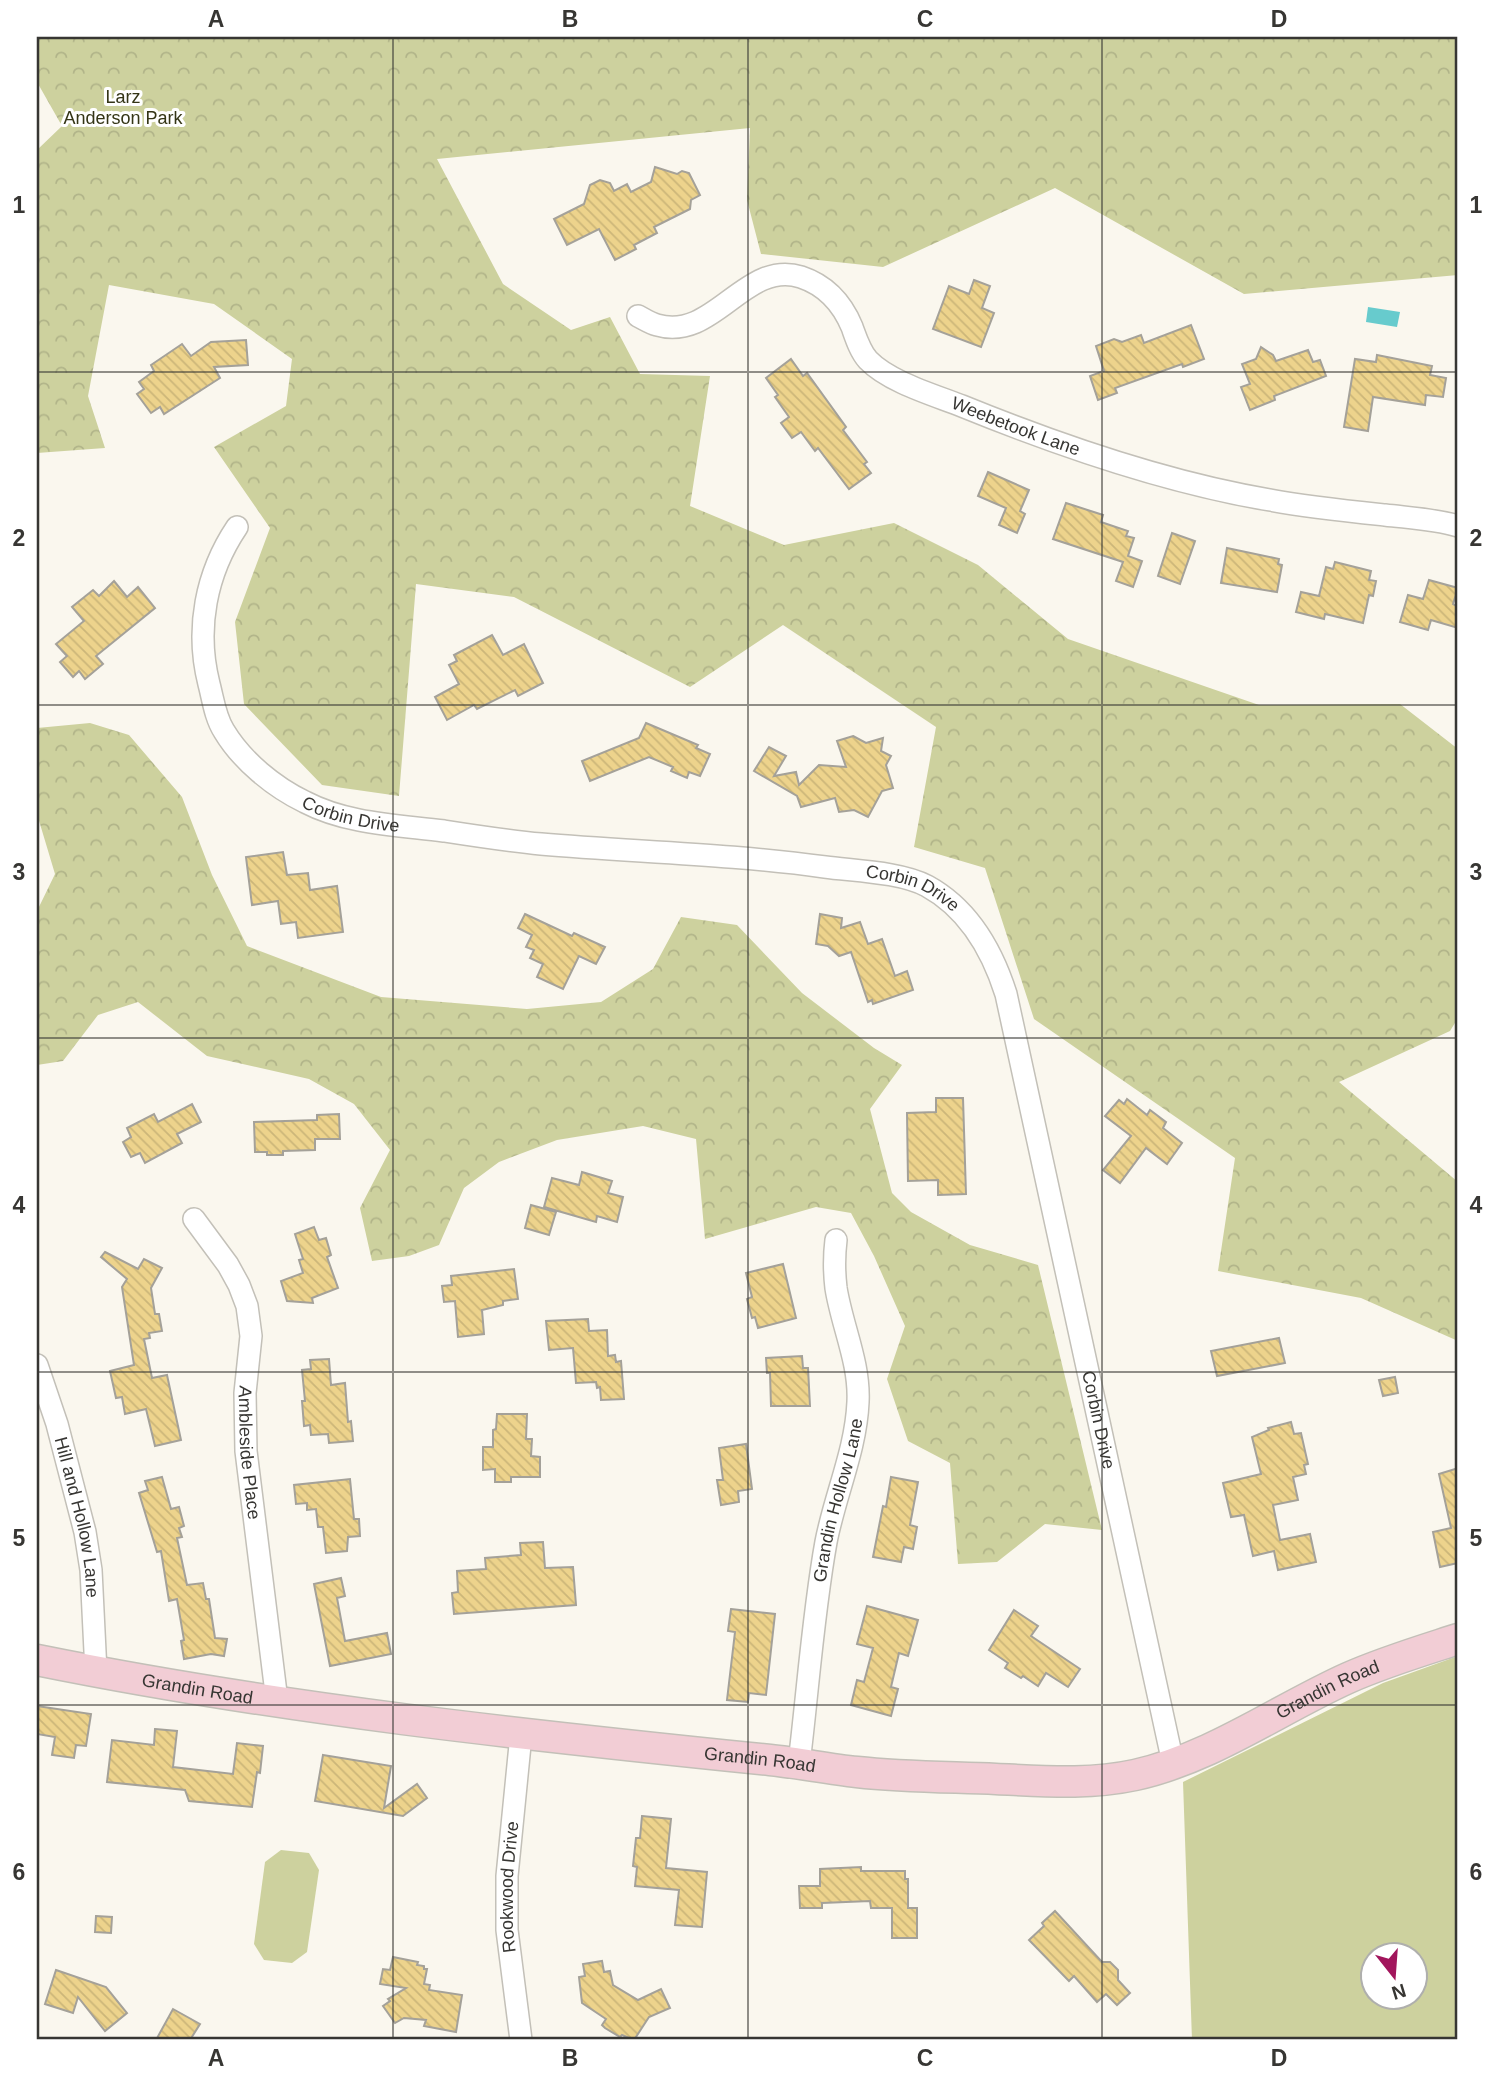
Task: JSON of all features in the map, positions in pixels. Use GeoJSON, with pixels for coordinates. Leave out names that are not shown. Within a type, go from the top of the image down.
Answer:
{"type":"FeatureCollection","features":[{"type":"Feature","properties":{"kind":"street","name":"Weebetook Lane"},"geometry":{"type":"LineString","coordinates":[[638,316],[657,325],[676,327],[694,323],[765,278],[777,275],[800,277],[820,286],[838,302],[867,358],[878,368],[890,376],[977,412],[1105,458],[1227,492],[1324,509],[1432,520],[1458,526]]}},
{"type":"Feature","properties":{"kind":"street","name":"Corbin Drive"},"geometry":{"type":"LineString","coordinates":[[237,527],[224,547],[208,588],[204,642],[208,678],[223,730],[246,759],[305,803],[357,820],[525,842],[788,861],[896,877],[926,885],[968,920],[998,967],[1006,994],[1173,1763]]}},
{"type":"Feature","properties":{"kind":"street","name":"Ambleside Place"},"geometry":{"type":"LineString","coordinates":[[194,1219],[228,1265],[247,1306],[251,1336],[245,1393],[246,1451],[277,1701]]}},
{"type":"Feature","properties":{"kind":"street","name":"Grandin Hollow Lane"},"geometry":{"type":"LineString","coordinates":[[799,1763],[827,1541],[836,1497],[857,1427],[859,1399],[857,1372],[836,1289],[836,1240]]}},
{"type":"Feature","properties":{"kind":"street","name":"Hill and Hollow Lane"},"geometry":{"type":"LineString","coordinates":[[37,1365],[57,1424],[85,1532],[91,1570],[96,1672]]}},
{"type":"Feature","properties":{"kind":"street","name":"Grandin Road"},"geometry":{"type":"LineString","coordinates":[[37,1660],[277,1701],[522,1735],[799,1763],[859,1772],[1065,1782],[1102,1781],[1173,1763],[1214,1748],[1346,1679],[1398,1658],[1458,1639]]}},
{"type":"Feature","properties":{"kind":"street","name":"Rookwood Drive"},"geometry":{"type":"LineString","coordinates":[[521,2040],[507,1930],[507,1876],[522,1735]]}},
{"type":"Feature","properties":{"kind":"green space","name":"Larz Anderson Park"},"geometry":{"type":"Polygon","coordinates":[[[37,37],[1458,37],[1458,275],[1244,294],[1055,188],[883,267],[761,254],[747,200],[750,128],[437,159],[503,284],[571,330],[610,317],[640,374],[710,376],[690,506],[784,545],[894,523],[978,565],[1068,639],[1259,705],[1400,704],[1458,749],[1458,1018],[1450,1031],[1339,1082],[1458,1182],[1458,1341],[1361,1298],[1218,1271],[1235,1158],[1034,1019],[985,868],[914,847],[936,727],[783,625],[690,687],[514,597],[416,584],[399,796],[322,785],[244,704],[235,622],[270,528],[214,447],[286,406],[292,359],[214,304],[109,285],[88,396],[105,448],[37,453],[37,150],[62,126],[37,82],[37,37]]]}},
{"type":"Feature","properties":{"kind":"green space"},"geometry":{"type":"Polygon","coordinates":[[[90,723],[129,735],[182,797],[212,875],[247,946],[381,997],[527,1009],[601,1002],[653,969],[681,917],[737,925],[802,993],[874,1048],[902,1065],[870,1109],[892,1193],[911,1212],[970,1245],[1038,1265],[1102,1530],[1045,1524],[997,1562],[958,1564],[950,1463],[908,1441],[887,1379],[905,1326],[874,1256],[851,1213],[816,1207],[705,1239],[696,1139],[643,1126],[557,1140],[499,1162],[464,1188],[439,1245],[409,1256],[372,1261],[360,1208],[390,1150],[354,1104],[309,1079],[207,1056],[138,1002],[98,1015],[63,1061],[37,1065],[37,911],[55,874],[37,814],[37,728],[90,723]]]}},
{"type":"Feature","properties":{"kind":"green space"},"geometry":{"type":"Polygon","coordinates":[[[1458,1656],[1458,2040],[1192,2040],[1183,1782],[1383,1683],[1458,1656]]]}},
{"type":"Feature","properties":{"kind":"green space"},"geometry":{"type":"Polygon","coordinates":[[[281,1850],[309,1853],[319,1870],[307,1952],[292,1963],[264,1960],[254,1944],[265,1862],[281,1850]]]}},
{"type":"Feature","properties":{"kind":"water"},"geometry":{"type":"Polygon","coordinates":[[[1368,307],[1400,312],[1397,327],[1366,322],[1368,307]]]}},
{"type":"Feature","properties":{"kind":"building"},"geometry":{"type":"Polygon","coordinates":[[[655,167],[677,174],[682,171],[689,173],[700,195],[691,200],[690,209],[654,227],[657,233],[634,245],[636,249],[615,260],[599,229],[567,245],[554,219],[584,204],[590,185],[600,180],[610,183],[614,191],[627,184],[631,192],[651,182],[655,167]]]}},
{"type":"Feature","properties":{"kind":"building"},"geometry":{"type":"Polygon","coordinates":[[[974,280],[990,286],[982,308],[994,313],[981,347],[933,329],[949,286],[969,294],[974,280]]]}},
{"type":"Feature","properties":{"kind":"building"},"geometry":{"type":"Polygon","coordinates":[[[1191,325],[1204,359],[1115,388],[1117,393],[1098,400],[1090,376],[1104,371],[1096,346],[1114,339],[1122,342],[1141,335],[1144,343],[1191,325]]]}},
{"type":"Feature","properties":{"kind":"building"},"geometry":{"type":"Polygon","coordinates":[[[246,340],[248,365],[214,367],[220,378],[164,414],[160,407],[151,413],[137,394],[144,389],[139,382],[154,371],[151,365],[182,344],[191,356],[211,342],[246,340]]]}},
{"type":"Feature","properties":{"kind":"building"},"geometry":{"type":"Polygon","coordinates":[[[1261,347],[1273,355],[1276,361],[1308,350],[1313,362],[1320,360],[1326,376],[1274,396],[1275,400],[1250,410],[1241,387],[1250,384],[1242,364],[1256,359],[1261,347]]]}},
{"type":"Feature","properties":{"kind":"building"},"geometry":{"type":"Polygon","coordinates":[[[1377,355],[1432,366],[1430,375],[1446,378],[1443,397],[1426,395],[1425,405],[1373,397],[1368,431],[1344,427],[1355,359],[1376,362],[1377,355]]]}},
{"type":"Feature","properties":{"kind":"building"},"geometry":{"type":"Polygon","coordinates":[[[791,359],[803,376],[807,373],[846,427],[843,430],[867,462],[864,464],[871,473],[849,489],[818,448],[815,451],[801,432],[792,438],[781,423],[789,417],[766,378],[791,359]]]}},
{"type":"Feature","properties":{"kind":"building"},"geometry":{"type":"Polygon","coordinates":[[[988,472],[1029,490],[1020,511],[1025,514],[1017,533],[999,525],[1006,508],[978,496],[988,472]]]}},
{"type":"Feature","properties":{"kind":"building"},"geometry":{"type":"Polygon","coordinates":[[[1066,503],[1103,515],[1101,522],[1128,531],[1126,536],[1134,538],[1128,556],[1142,561],[1133,587],[1116,581],[1123,562],[1053,539],[1066,503]]]}},
{"type":"Feature","properties":{"kind":"building"},"geometry":{"type":"Polygon","coordinates":[[[1172,533],[1195,541],[1180,584],[1158,576],[1172,533]]]}},
{"type":"Feature","properties":{"kind":"building"},"geometry":{"type":"Polygon","coordinates":[[[1227,548],[1279,559],[1278,564],[1282,565],[1277,592],[1221,583],[1227,548]]]}},
{"type":"Feature","properties":{"kind":"building"},"geometry":{"type":"Polygon","coordinates":[[[1335,562],[1371,571],[1369,580],[1376,581],[1373,596],[1369,595],[1363,623],[1325,614],[1324,619],[1296,612],[1301,592],[1319,596],[1326,567],[1333,569],[1335,562]]]}},
{"type":"Feature","properties":{"kind":"building"},"geometry":{"type":"Polygon","coordinates":[[[1429,580],[1458,588],[1453,604],[1458,607],[1458,628],[1431,620],[1428,630],[1400,622],[1408,595],[1423,599],[1429,580]]]}},
{"type":"Feature","properties":{"kind":"building"},"geometry":{"type":"Polygon","coordinates":[[[114,581],[127,597],[138,587],[155,608],[96,656],[103,664],[85,679],[79,671],[73,677],[60,662],[67,656],[56,644],[84,621],[72,607],[93,590],[99,596],[114,581]]]}},
{"type":"Feature","properties":{"kind":"building"},"geometry":{"type":"Polygon","coordinates":[[[492,635],[503,655],[524,644],[543,683],[518,696],[515,690],[477,709],[474,705],[447,720],[435,697],[459,684],[449,665],[457,661],[454,655],[492,635]]]}},
{"type":"Feature","properties":{"kind":"building"},"geometry":{"type":"Polygon","coordinates":[[[646,723],[698,745],[696,748],[710,754],[700,776],[689,772],[687,778],[671,771],[673,767],[649,757],[590,781],[582,761],[639,738],[646,723]]]}},
{"type":"Feature","properties":{"kind":"building"},"geometry":{"type":"Polygon","coordinates":[[[853,736],[866,743],[883,738],[881,751],[891,756],[886,765],[893,788],[882,791],[868,817],[854,810],[839,812],[835,798],[801,807],[797,796],[754,771],[769,747],[786,756],[774,776],[796,772],[799,785],[819,765],[846,767],[837,741],[853,736]]]}},
{"type":"Feature","properties":{"kind":"building"},"geometry":{"type":"Polygon","coordinates":[[[283,852],[287,875],[308,873],[310,890],[337,886],[343,932],[298,938],[296,922],[281,924],[278,901],[252,905],[246,857],[283,852]]]}},
{"type":"Feature","properties":{"kind":"building"},"geometry":{"type":"Polygon","coordinates":[[[525,914],[572,936],[574,933],[605,947],[596,964],[579,956],[563,989],[537,977],[543,964],[530,958],[534,950],[526,947],[532,935],[518,928],[525,914]]]}},
{"type":"Feature","properties":{"kind":"building"},"geometry":{"type":"Polygon","coordinates":[[[820,914],[842,918],[841,928],[860,922],[868,944],[882,939],[895,976],[907,971],[913,990],[873,1004],[872,1000],[868,1002],[851,952],[839,956],[828,946],[816,944],[820,914]]]}},
{"type":"Feature","properties":{"kind":"building"},"geometry":{"type":"Polygon","coordinates":[[[936,1098],[963,1098],[966,1194],[938,1195],[938,1180],[908,1181],[907,1113],[936,1112],[936,1098]]]}},
{"type":"Feature","properties":{"kind":"building"},"geometry":{"type":"Polygon","coordinates":[[[1127,1099],[1147,1115],[1150,1110],[1166,1122],[1163,1128],[1182,1143],[1167,1164],[1146,1148],[1120,1183],[1103,1170],[1131,1136],[1105,1116],[1119,1100],[1124,1104],[1127,1099]]]}},
{"type":"Feature","properties":{"kind":"building"},"geometry":{"type":"Polygon","coordinates":[[[192,1104],[201,1122],[177,1134],[182,1143],[145,1163],[140,1153],[131,1157],[123,1142],[131,1137],[127,1128],[154,1114],[158,1122],[192,1104]]]}},
{"type":"Feature","properties":{"kind":"building"},"geometry":{"type":"Polygon","coordinates":[[[339,1114],[340,1139],[315,1139],[315,1150],[283,1151],[283,1155],[255,1152],[254,1122],[317,1120],[317,1115],[339,1114]]]}},
{"type":"Feature","properties":{"kind":"building"},"geometry":{"type":"Polygon","coordinates":[[[582,1172],[612,1181],[608,1193],[623,1197],[617,1222],[597,1216],[596,1222],[544,1207],[552,1178],[579,1185],[582,1172]]]}},
{"type":"Feature","properties":{"kind":"building"},"geometry":{"type":"Polygon","coordinates":[[[531,1205],[556,1212],[549,1235],[525,1228],[531,1205]]]}},
{"type":"Feature","properties":{"kind":"building"},"geometry":{"type":"Polygon","coordinates":[[[314,1227],[319,1240],[326,1238],[331,1255],[327,1257],[338,1288],[312,1298],[313,1303],[287,1301],[281,1281],[303,1273],[299,1260],[303,1259],[295,1234],[314,1227]]]}},
{"type":"Feature","properties":{"kind":"building"},"geometry":{"type":"Polygon","coordinates":[[[105,1252],[138,1269],[144,1259],[162,1268],[151,1288],[155,1314],[159,1314],[162,1331],[149,1333],[150,1338],[144,1339],[152,1378],[167,1375],[181,1440],[155,1446],[146,1409],[125,1414],[122,1397],[116,1398],[110,1371],[134,1365],[122,1287],[127,1279],[101,1257],[105,1252]]]}},
{"type":"Feature","properties":{"kind":"building"},"geometry":{"type":"Polygon","coordinates":[[[783,1264],[796,1318],[758,1328],[747,1299],[752,1297],[746,1273],[783,1264]]]}},
{"type":"Feature","properties":{"kind":"building"},"geometry":{"type":"Polygon","coordinates":[[[514,1269],[518,1299],[503,1301],[503,1305],[482,1310],[484,1334],[458,1337],[455,1301],[444,1302],[442,1286],[452,1285],[451,1276],[514,1269]]]}},
{"type":"Feature","properties":{"kind":"building"},"geometry":{"type":"Polygon","coordinates":[[[588,1319],[589,1331],[607,1330],[608,1356],[615,1355],[616,1362],[621,1361],[624,1399],[601,1400],[600,1387],[597,1388],[596,1382],[576,1383],[573,1348],[549,1350],[546,1321],[588,1319]]]}},
{"type":"Feature","properties":{"kind":"building"},"geometry":{"type":"Polygon","coordinates":[[[1279,1338],[1285,1363],[1217,1376],[1211,1351],[1279,1338]]]}},
{"type":"Feature","properties":{"kind":"building"},"geometry":{"type":"Polygon","coordinates":[[[802,1356],[803,1368],[808,1368],[810,1406],[771,1406],[770,1373],[767,1373],[766,1358],[802,1356]]]}},
{"type":"Feature","properties":{"kind":"building"},"geometry":{"type":"Polygon","coordinates":[[[329,1359],[331,1385],[345,1383],[348,1422],[351,1421],[353,1441],[329,1443],[328,1434],[311,1435],[310,1425],[304,1426],[302,1370],[311,1369],[310,1360],[329,1359]]]}},
{"type":"Feature","properties":{"kind":"building"},"geometry":{"type":"Polygon","coordinates":[[[1395,1377],[1398,1393],[1383,1396],[1379,1380],[1395,1377]]]}},
{"type":"Feature","properties":{"kind":"building"},"geometry":{"type":"Polygon","coordinates":[[[497,1414],[527,1414],[526,1439],[532,1439],[531,1456],[540,1457],[540,1477],[511,1477],[511,1482],[495,1482],[495,1469],[483,1470],[483,1447],[493,1447],[497,1414]]]}},
{"type":"Feature","properties":{"kind":"building"},"geometry":{"type":"Polygon","coordinates":[[[1291,1422],[1294,1434],[1301,1433],[1308,1464],[1304,1465],[1306,1474],[1293,1477],[1298,1500],[1273,1505],[1280,1540],[1310,1534],[1316,1562],[1278,1570],[1274,1551],[1253,1556],[1244,1515],[1231,1517],[1223,1483],[1261,1474],[1252,1437],[1269,1430],[1268,1428],[1291,1422]]]}},
{"type":"Feature","properties":{"kind":"building"},"geometry":{"type":"Polygon","coordinates":[[[746,1444],[752,1489],[738,1491],[739,1502],[721,1505],[717,1480],[723,1480],[719,1448],[746,1444]]]}},
{"type":"Feature","properties":{"kind":"building"},"geometry":{"type":"Polygon","coordinates":[[[1458,1468],[1458,1563],[1440,1567],[1433,1532],[1451,1528],[1439,1474],[1458,1468]]]}},
{"type":"Feature","properties":{"kind":"building"},"geometry":{"type":"Polygon","coordinates":[[[162,1477],[171,1509],[179,1507],[184,1526],[179,1528],[182,1537],[177,1538],[187,1585],[203,1583],[206,1599],[209,1599],[215,1638],[227,1639],[224,1656],[211,1654],[184,1659],[181,1641],[184,1640],[177,1599],[169,1601],[161,1551],[157,1552],[139,1493],[148,1490],[145,1481],[162,1477]]]}},
{"type":"Feature","properties":{"kind":"building"},"geometry":{"type":"Polygon","coordinates":[[[891,1477],[918,1482],[910,1525],[917,1527],[913,1549],[904,1547],[901,1562],[873,1557],[891,1477]]]}},
{"type":"Feature","properties":{"kind":"building"},"geometry":{"type":"Polygon","coordinates":[[[350,1479],[354,1519],[359,1519],[360,1536],[348,1537],[347,1551],[326,1553],[323,1527],[318,1527],[316,1509],[307,1510],[307,1503],[296,1504],[294,1485],[350,1479]]]}},
{"type":"Feature","properties":{"kind":"building"},"geometry":{"type":"Polygon","coordinates":[[[543,1542],[545,1568],[573,1567],[576,1605],[454,1614],[452,1593],[458,1592],[457,1571],[486,1569],[485,1558],[521,1555],[520,1543],[543,1542]]]}},
{"type":"Feature","properties":{"kind":"building"},"geometry":{"type":"Polygon","coordinates":[[[341,1578],[345,1596],[337,1598],[345,1641],[387,1633],[391,1654],[330,1666],[314,1584],[341,1578]]]}},
{"type":"Feature","properties":{"kind":"building"},"geometry":{"type":"Polygon","coordinates":[[[867,1606],[918,1620],[908,1656],[899,1653],[891,1687],[898,1689],[891,1716],[851,1705],[857,1680],[864,1682],[873,1648],[857,1644],[867,1606]]]}},
{"type":"Feature","properties":{"kind":"building"},"geometry":{"type":"Polygon","coordinates":[[[731,1609],[775,1614],[766,1695],[749,1693],[748,1702],[727,1700],[735,1632],[728,1631],[731,1609]]]}},
{"type":"Feature","properties":{"kind":"building"},"geometry":{"type":"Polygon","coordinates":[[[1014,1610],[1038,1626],[1031,1636],[1080,1669],[1068,1687],[1046,1673],[1038,1686],[1005,1668],[1008,1663],[989,1650],[1014,1610]]]}},
{"type":"Feature","properties":{"kind":"building"},"geometry":{"type":"Polygon","coordinates":[[[37,1706],[91,1714],[86,1746],[76,1745],[74,1758],[52,1755],[55,1737],[37,1734],[37,1706]]]}},
{"type":"Feature","properties":{"kind":"building"},"geometry":{"type":"Polygon","coordinates":[[[155,1729],[177,1731],[173,1767],[233,1774],[237,1743],[263,1746],[252,1807],[189,1801],[185,1790],[107,1782],[112,1740],[154,1745],[155,1729]]]}},
{"type":"Feature","properties":{"kind":"building"},"geometry":{"type":"Polygon","coordinates":[[[323,1755],[391,1766],[384,1808],[417,1784],[427,1798],[403,1816],[315,1801],[323,1755]]]}},
{"type":"Feature","properties":{"kind":"building"},"geometry":{"type":"Polygon","coordinates":[[[642,1816],[671,1819],[666,1868],[707,1872],[702,1927],[675,1925],[679,1890],[635,1886],[637,1867],[633,1866],[642,1816]]]}},
{"type":"Feature","properties":{"kind":"building"},"geometry":{"type":"Polygon","coordinates":[[[861,1867],[861,1871],[905,1871],[905,1879],[908,1879],[908,1908],[917,1908],[917,1938],[892,1938],[892,1908],[871,1908],[870,1901],[822,1903],[822,1908],[800,1908],[799,1886],[820,1886],[820,1869],[861,1867]]]}},
{"type":"Feature","properties":{"kind":"building"},"geometry":{"type":"Polygon","coordinates":[[[1055,1911],[1102,1962],[1110,1962],[1118,1970],[1118,1980],[1130,1993],[1117,2005],[1106,1994],[1097,2002],[1074,1976],[1069,1981],[1029,1940],[1055,1911]]]}},
{"type":"Feature","properties":{"kind":"building"},"geometry":{"type":"Polygon","coordinates":[[[96,1916],[112,1917],[111,1933],[95,1932],[96,1916]]]}},
{"type":"Feature","properties":{"kind":"building"},"geometry":{"type":"Polygon","coordinates":[[[393,1957],[418,1962],[417,1965],[424,1966],[424,1969],[427,1969],[424,1984],[430,1985],[429,1990],[462,1995],[456,2032],[424,2026],[426,2020],[404,2018],[395,2023],[383,2006],[390,2001],[388,1999],[406,1988],[380,1984],[383,1969],[390,1970],[393,1957]]]}},
{"type":"Feature","properties":{"kind":"building"},"geometry":{"type":"Polygon","coordinates":[[[602,1961],[604,1972],[610,1971],[613,1985],[638,2000],[661,1989],[670,2008],[649,2017],[634,2040],[622,2035],[620,2037],[605,2028],[602,2025],[606,2019],[582,2003],[579,1977],[585,1976],[583,1964],[602,1961]]]}},
{"type":"Feature","properties":{"kind":"building"},"geometry":{"type":"Polygon","coordinates":[[[56,1970],[106,1987],[127,2013],[105,2031],[78,1997],[73,2013],[45,2004],[56,1970]]]}},
{"type":"Feature","properties":{"kind":"building"},"geometry":{"type":"Polygon","coordinates":[[[173,2009],[200,2024],[190,2040],[156,2040],[173,2009]]]}}]}
